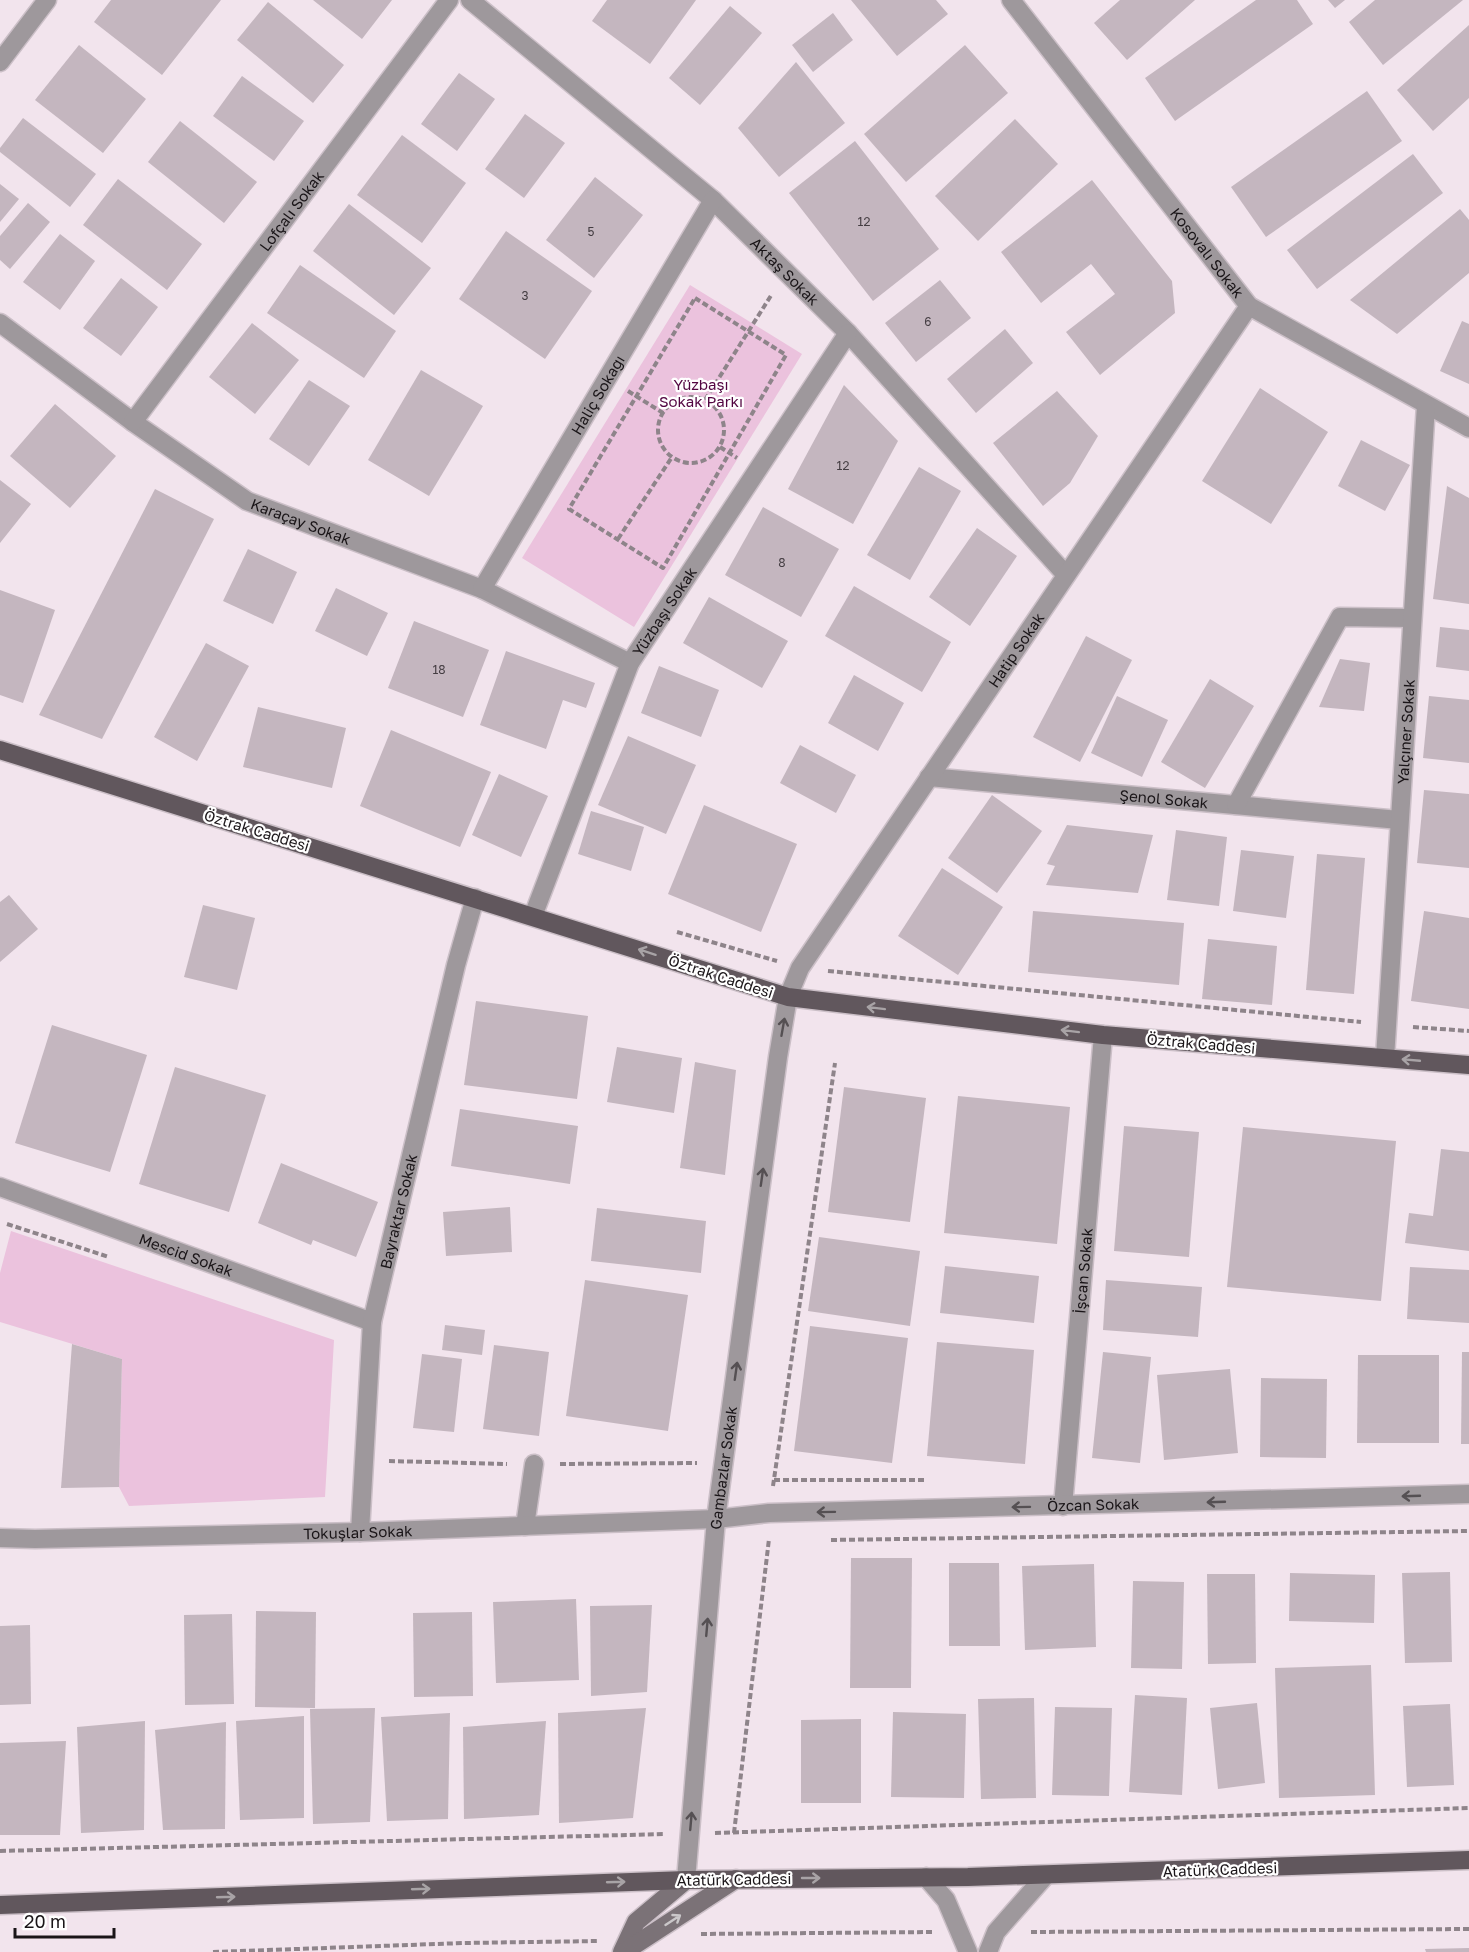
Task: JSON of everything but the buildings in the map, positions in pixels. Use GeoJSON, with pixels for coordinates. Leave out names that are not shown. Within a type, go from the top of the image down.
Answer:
{"type":"FeatureCollection","features":[{"type":"Feature","properties":{"kind":"main road","name":"Öztrak Caddesi"},"geometry":{"type":"LineString","coordinates":[[0,750],[788,997],[1103,1035],[1469,1065]]}},
{"type":"Feature","properties":{"kind":"main road","name":"Atatürk Caddesi"},"geometry":{"type":"LineString","coordinates":[[0,1905],[686,1880],[1046,1875],[1469,1860]]}},
{"type":"Feature","properties":{"kind":"street"},"geometry":{"type":"LineString","coordinates":[[0,62],[47,0]]}},
{"type":"Feature","properties":{"kind":"street","name":"Lofçalı Sokak"},"geometry":{"type":"LineString","coordinates":[[133,422],[449,0]]}},
{"type":"Feature","properties":{"kind":"street","name":"Aktaş Sokak"},"geometry":{"type":"LineString","coordinates":[[470,0],[713,200],[848,333],[1066,574]]}},
{"type":"Feature","properties":{"kind":"street","name":"Kosovalı Sokak"},"geometry":{"type":"LineString","coordinates":[[1011,0],[1249,306],[1469,428]]}},
{"type":"Feature","properties":{"kind":"street","name":"Haliç Sokağı"},"geometry":{"type":"LineString","coordinates":[[482,590],[713,200]]}},
{"type":"Feature","properties":{"kind":"street","name":"Hatip Sokak"},"geometry":{"type":"LineString","coordinates":[[788,997],[800,968],[1249,306]]}},
{"type":"Feature","properties":{"kind":"street","name":"Karaçay Sokak"},"geometry":{"type":"LineString","coordinates":[[0,323],[133,422],[247,501],[482,590],[630,663]]}},
{"type":"Feature","properties":{"kind":"street","name":"Yüzbaşı Sokak"},"geometry":{"type":"LineString","coordinates":[[533,916],[630,663],[848,333]]}},
{"type":"Feature","properties":{"kind":"street","name":"Yalçıner Sokak"},"geometry":{"type":"LineString","coordinates":[[1385,1058],[1426,405]]}},
{"type":"Feature","properties":{"kind":"street"},"geometry":{"type":"LineString","coordinates":[[1236,805],[1340,617],[1411,618]]}},
{"type":"Feature","properties":{"kind":"street","name":"Şenol Sokak"},"geometry":{"type":"LineString","coordinates":[[929,777],[1399,820]]}},
{"type":"Feature","properties":{"kind":"street","name":"Bayraktar Sokak"},"geometry":{"type":"LineString","coordinates":[[360,1532],[372,1322],[456,965],[475,898]]}},
{"type":"Feature","properties":{"kind":"street","name":"Gambazlar Sokak"},"geometry":{"type":"LineString","coordinates":[[686,1880],[716,1519],[788,997]]}},
{"type":"Feature","properties":{"kind":"street","name":"İşcan Sokak"},"geometry":{"type":"LineString","coordinates":[[1063,1506],[1103,1035]]}},
{"type":"Feature","properties":{"kind":"street","name":"Mescid Sokak"},"geometry":{"type":"LineString","coordinates":[[0,1186],[372,1322]]}},
{"type":"Feature","properties":{"kind":"street"},"geometry":{"type":"LineString","coordinates":[[525,1526],[534,1464]]}},
{"type":"Feature","properties":{"kind":"street","name":"Özcan Sokak"},"geometry":{"type":"LineString","coordinates":[[716,1519],[769,1513],[1469,1494]]}},
{"type":"Feature","properties":{"kind":"street","name":"Tokuşlar Sokak"},"geometry":{"type":"LineString","coordinates":[[0,1538],[360,1532],[716,1519]]}},
{"type":"Feature","properties":{"kind":"street"},"geometry":{"type":"LineString","coordinates":[[988,1952],[996,1932],[1046,1875]]}},
{"type":"Feature","properties":{"kind":"street"},"geometry":{"type":"LineString","coordinates":[[926,1877],[946,1900],[968,1952]]}},
{"type":"Feature","properties":{"kind":"street"},"geometry":{"type":"LineString","coordinates":[[623,1952],[736,1879]]}},
{"type":"Feature","properties":{"kind":"street"},"geometry":{"type":"LineString","coordinates":[[623,1952],[636,1922],[686,1880]]}},
{"type":"Feature","properties":{"kind":"path"},"geometry":{"type":"LineString","coordinates":[[705,400],[785,272]]}},
{"type":"Feature","properties":{"kind":"path"},"geometry":{"type":"LineString","coordinates":[[695,298],[749,332],[786,355],[663,568],[569,509],[695,298]]}},
{"type":"Feature","properties":{"kind":"path"},"geometry":{"type":"LineString","coordinates":[[607,379],[663,413]]}},
{"type":"Feature","properties":{"kind":"path"},"geometry":{"type":"LineString","coordinates":[[691,397],[705,400],[716,408],[722,420],[724,434],[720,447],[710,457],[698,462],[684,462],[672,457],[663,446],[658,433],[663,413],[678,400],[691,397]]}},
{"type":"Feature","properties":{"kind":"path"},"geometry":{"type":"LineString","coordinates":[[720,447],[741,460]]}},
{"type":"Feature","properties":{"kind":"path"},"geometry":{"type":"LineString","coordinates":[[618,539],[672,457]]}},
{"type":"Feature","properties":{"kind":"path"},"geometry":{"type":"LineString","coordinates":[[667,929],[800,968],[1469,1031]]}},
{"type":"Feature","properties":{"kind":"path"},"geometry":{"type":"LineString","coordinates":[[734,1833],[769,1541],[769,1513],[835,1063]]}},
{"type":"Feature","properties":{"kind":"path"},"geometry":{"type":"LineString","coordinates":[[7,1224],[117,1260]]}},
{"type":"Feature","properties":{"kind":"path"},"geometry":{"type":"LineString","coordinates":[[828,1540],[1469,1531]]}},
{"type":"Feature","properties":{"kind":"path"},"geometry":{"type":"LineString","coordinates":[[769,1541],[781,1541]]}},
{"type":"Feature","properties":{"kind":"path"},"geometry":{"type":"LineString","coordinates":[[0,1851],[734,1833],[1469,1808]]}},
{"type":"Feature","properties":{"kind":"path"},"geometry":{"type":"LineString","coordinates":[[996,1932],[1469,1929]]}},
{"type":"Feature","properties":{"kind":"path"},"geometry":{"type":"LineString","coordinates":[[690,1934],[958,1932]]}},
{"type":"Feature","properties":{"kind":"path"},"geometry":{"type":"LineString","coordinates":[[213,1952],[603,1941]]}},
{"type":"Feature","properties":{"kind":"green space","name":"Yüzbaşı Sokak Parkı"},"geometry":{"type":"Polygon","coordinates":[[[690,285],[802,354],[634,627],[522,558],[690,285]]]}},
{"type":"Feature","properties":{"kind":"green space"},"geometry":{"type":"Polygon","coordinates":[[[11,1231],[334,1340],[325,1497],[129,1506],[119,1487],[122,1359],[0,1322],[0,1273],[11,1231]]]}}]}
